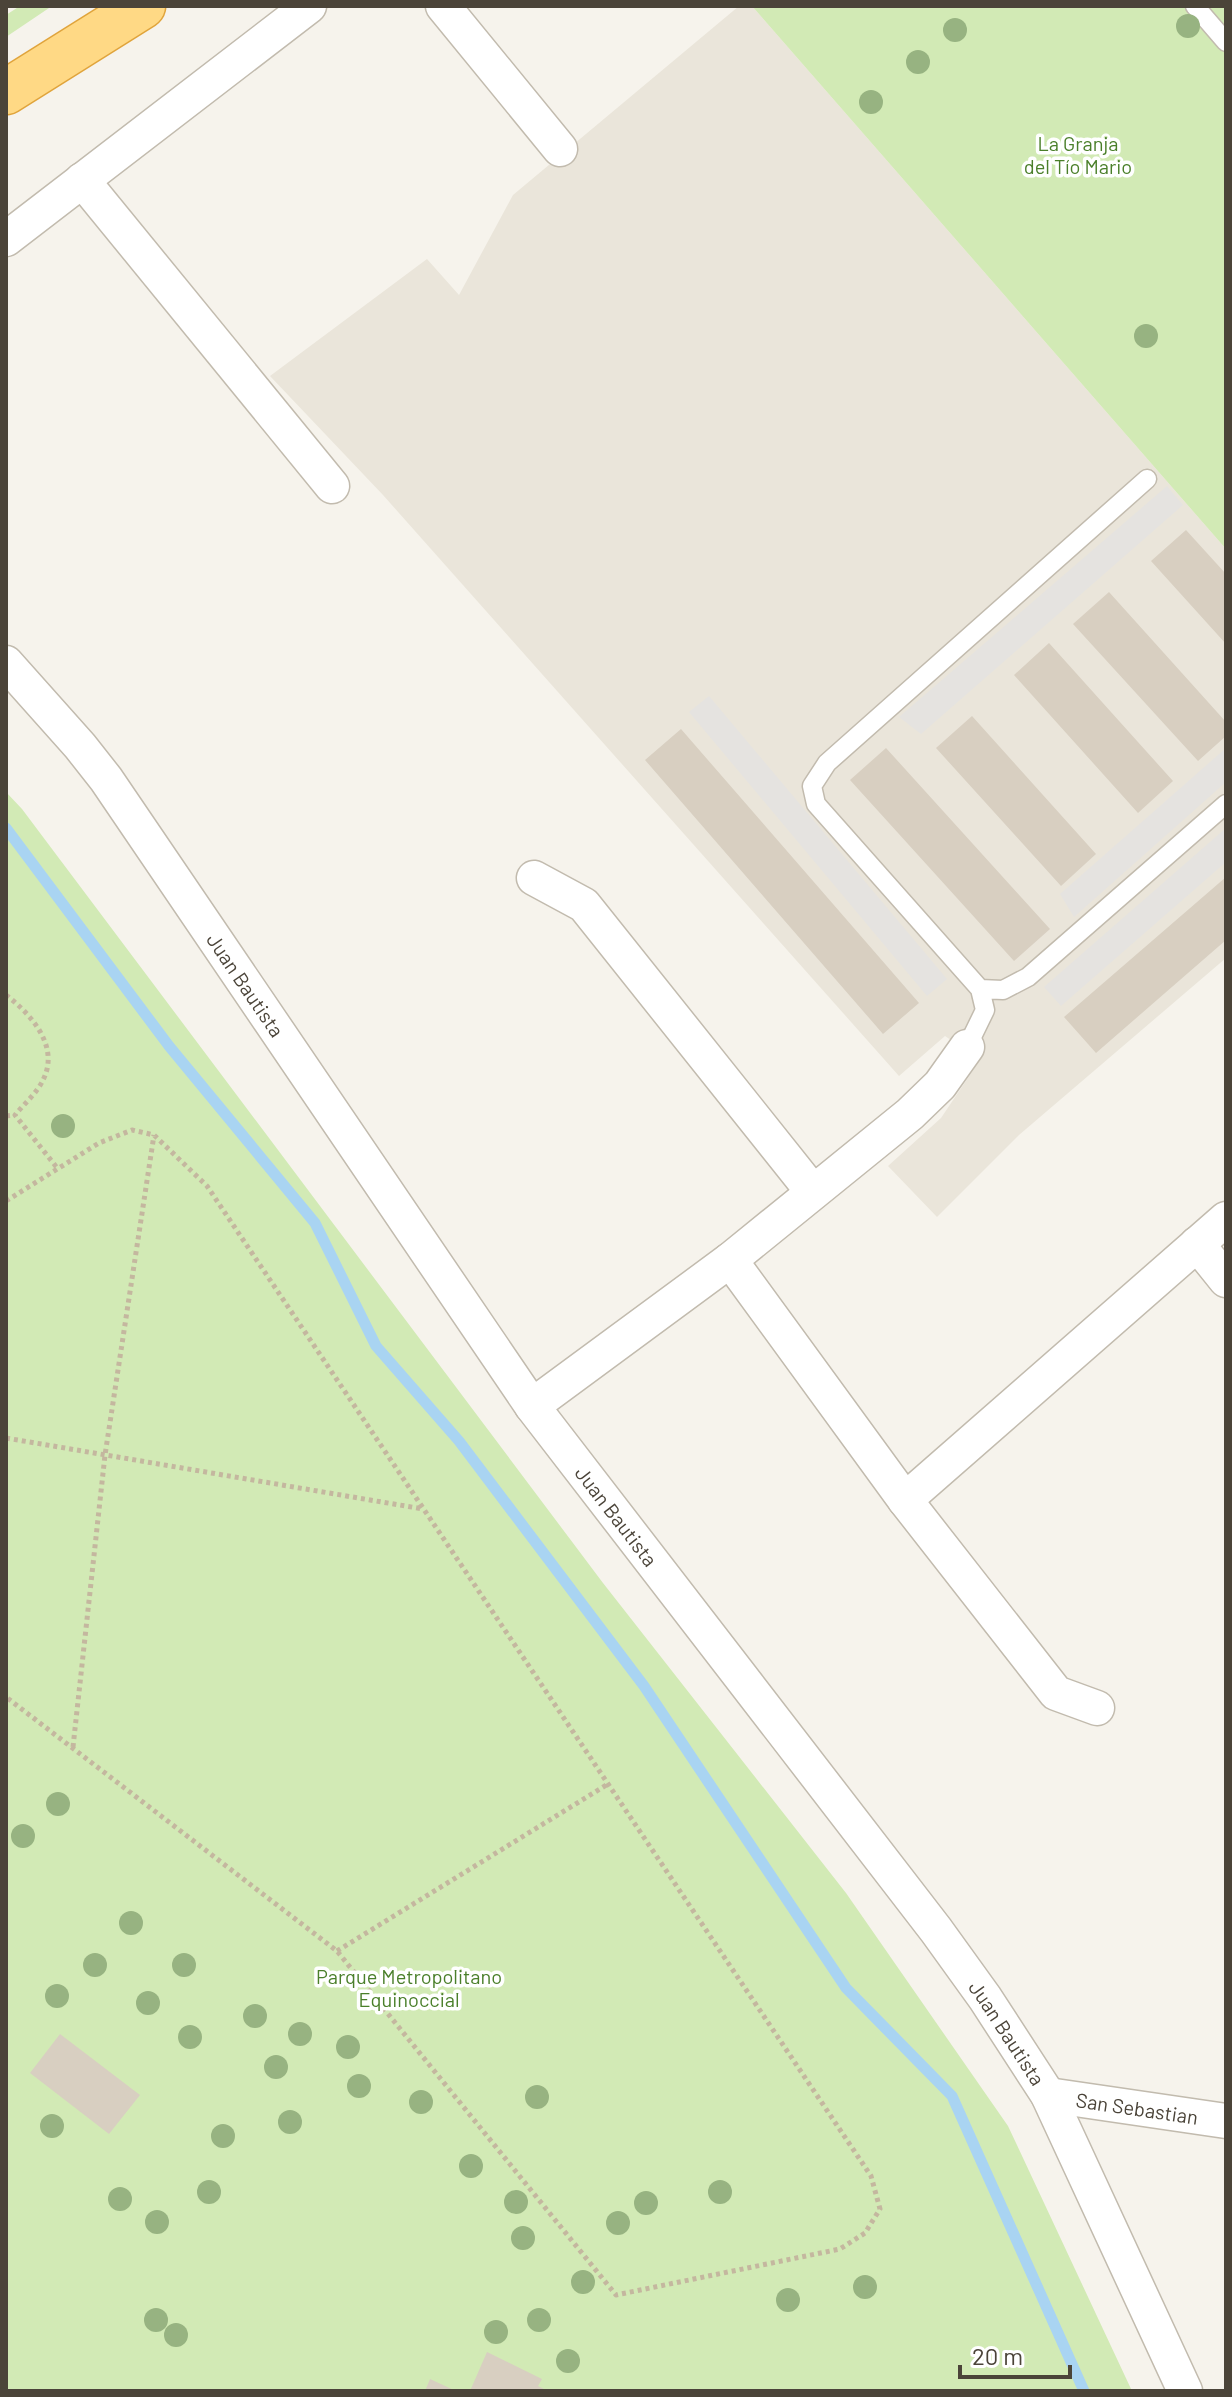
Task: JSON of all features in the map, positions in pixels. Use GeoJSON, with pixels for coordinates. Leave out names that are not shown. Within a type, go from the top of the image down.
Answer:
{"type":"FeatureCollection","features":[{"type":"Feature","properties":{"kind":"highway"},"geometry":{"type":"LineString","coordinates":[[6,92],[143,6]]}},
{"type":"Feature","properties":{"kind":"street"},"geometry":{"type":"LineString","coordinates":[[6,239],[309,6]]}},
{"type":"Feature","properties":{"kind":"street"},"geometry":{"type":"LineString","coordinates":[[443,6],[560,149]]}},
{"type":"Feature","properties":{"kind":"street"},"geometry":{"type":"LineString","coordinates":[[82,180],[332,486]]}},
{"type":"Feature","properties":{"kind":"street","name":"Juan Bautista"},"geometry":{"type":"LineString","coordinates":[[6,663],[106,779],[532,1406],[936,1930],[985,1998],[1048,2095],[1185,2391]]}},
{"type":"Feature","properties":{"kind":"street"},"geometry":{"type":"LineString","coordinates":[[534,878],[584,905],[813,1192]]}},
{"type":"Feature","properties":{"kind":"street"},"geometry":{"type":"LineString","coordinates":[[532,1406],[730,1260],[910,1114],[940,1085],[967,1047]]}},
{"type":"Feature","properties":{"kind":"street"},"geometry":{"type":"LineString","coordinates":[[905,1500],[1226,1219]]}},
{"type":"Feature","properties":{"kind":"street"},"geometry":{"type":"LineString","coordinates":[[1197,1244],[1226,1280]]}},
{"type":"Feature","properties":{"kind":"street"},"geometry":{"type":"LineString","coordinates":[[730,1260],[905,1500],[1056,1693],[1097,1708]]}},
{"type":"Feature","properties":{"kind":"street","name":"San Sebastian"},"geometry":{"type":"LineString","coordinates":[[1048,2095],[1226,2121]]}},
{"type":"Feature","properties":{"kind":"lane"},"geometry":{"type":"LineString","coordinates":[[1195,6],[1226,42]]}},
{"type":"Feature","properties":{"kind":"lane"},"geometry":{"type":"LineString","coordinates":[[967,1047],[985,1010],[980,989],[816,804],[812,786],[827,763],[1147,479]]}},
{"type":"Feature","properties":{"kind":"lane"},"geometry":{"type":"LineString","coordinates":[[980,989],[1003,990],[1028,977],[1226,804]]}},
{"type":"Feature","properties":{"kind":"path"},"geometry":{"type":"LineString","coordinates":[[6,995],[43,1033],[50,1061],[43,1083],[15,1115],[6,1116]]}},
{"type":"Feature","properties":{"kind":"path"},"geometry":{"type":"LineString","coordinates":[[15,1115],[58,1169]]}},
{"type":"Feature","properties":{"kind":"path"},"geometry":{"type":"LineString","coordinates":[[6,1201],[99,1143],[132,1130],[154,1135],[207,1186],[871,2176],[880,2209],[865,2233],[840,2249],[616,2295],[337,1951],[6,1697]]}},
{"type":"Feature","properties":{"kind":"path"},"geometry":{"type":"LineString","coordinates":[[73,1748],[105,1455],[154,1135]]}},
{"type":"Feature","properties":{"kind":"path"},"geometry":{"type":"LineString","coordinates":[[6,1438],[423,1509]]}},
{"type":"Feature","properties":{"kind":"path"},"geometry":{"type":"LineString","coordinates":[[337,1951],[608,1784]]}},
{"type":"Feature","properties":{"kind":"shaded area"},"geometry":{"type":"Polygon","coordinates":[[[739,6],[752,6],[1226,549],[1226,958],[1019,1135],[937,1217],[888,1166],[941,1118],[980,1060],[945,1036],[899,1076],[383,495],[270,376],[427,259],[459,295],[513,195],[739,6]]]}},
{"type":"Feature","properties":{"kind":"shaded area"},"geometry":{"type":"Polygon","coordinates":[[[1167,486],[1183,505],[921,734],[899,717],[1167,486]]]}},
{"type":"Feature","properties":{"kind":"shaded area"},"geometry":{"type":"Polygon","coordinates":[[[709,696],[947,979],[927,996],[689,712],[709,696]]]}},
{"type":"Feature","properties":{"kind":"shaded area"},"geometry":{"type":"Polygon","coordinates":[[[1226,748],[1226,782],[1074,917],[1060,894],[1226,748]]]}},
{"type":"Feature","properties":{"kind":"shaded area"},"geometry":{"type":"Polygon","coordinates":[[[1226,828],[1226,862],[1061,1006],[1044,987],[1226,828]]]}},
{"type":"Feature","properties":{"kind":"green space"},"geometry":{"type":"Polygon","coordinates":[[[20,6],[52,6],[6,37],[6,15],[20,6]]]}},
{"type":"Feature","properties":{"kind":"green space","name":"La Granja del Tío Mario"},"geometry":{"type":"Polygon","coordinates":[[[752,6],[1226,6],[1226,549],[752,6]]]}},
{"type":"Feature","properties":{"kind":"green space","name":"Parque Metropolitano Equinoccial"},"geometry":{"type":"Polygon","coordinates":[[[6,792],[22,809],[603,1583],[846,1893],[1008,2126],[1132,2391],[6,2391],[6,792]]]}},
{"type":"Feature","properties":{"kind":"building"},"geometry":{"type":"Polygon","coordinates":[[[1186,530],[1226,574],[1226,644],[1151,561],[1186,530]]]}},
{"type":"Feature","properties":{"kind":"building"},"geometry":{"type":"Polygon","coordinates":[[[1109,592],[1226,722],[1226,736],[1198,761],[1073,624],[1109,592]]]}},
{"type":"Feature","properties":{"kind":"building"},"geometry":{"type":"Polygon","coordinates":[[[1049,643],[1173,781],[1138,813],[1014,675],[1049,643]]]}},
{"type":"Feature","properties":{"kind":"building"},"geometry":{"type":"Polygon","coordinates":[[[972,716],[1096,854],[1061,886],[936,748],[972,716]]]}},
{"type":"Feature","properties":{"kind":"building"},"geometry":{"type":"Polygon","coordinates":[[[681,729],[919,1003],[883,1034],[645,760],[681,729]]]}},
{"type":"Feature","properties":{"kind":"building"},"geometry":{"type":"Polygon","coordinates":[[[886,748],[1050,929],[1014,961],[850,780],[886,748]]]}},
{"type":"Feature","properties":{"kind":"building"},"geometry":{"type":"Polygon","coordinates":[[[1226,877],[1226,940],[1096,1053],[1064,1017],[1226,877]]]}},
{"type":"Feature","properties":{"kind":"building"},"geometry":{"type":"Polygon","coordinates":[[[60,2034],[140,2095],[109,2134],[30,2073],[60,2034]]]}},
{"type":"Feature","properties":{"kind":"building"},"geometry":{"type":"Polygon","coordinates":[[[487,2352],[542,2379],[538,2386],[548,2391],[470,2391],[487,2352]]]}},
{"type":"Feature","properties":{"kind":"building"},"geometry":{"type":"Polygon","coordinates":[[[430,2379],[456,2391],[425,2391],[430,2379]]]}},
{"type":"Feature","properties":{"kind":"waterway"},"geometry":{"type":"LineString","coordinates":[[6,828],[169,1046],[315,1223],[376,1346],[459,1441],[644,1686],[846,1988],[952,2096],[1084,2391]]}}]}
